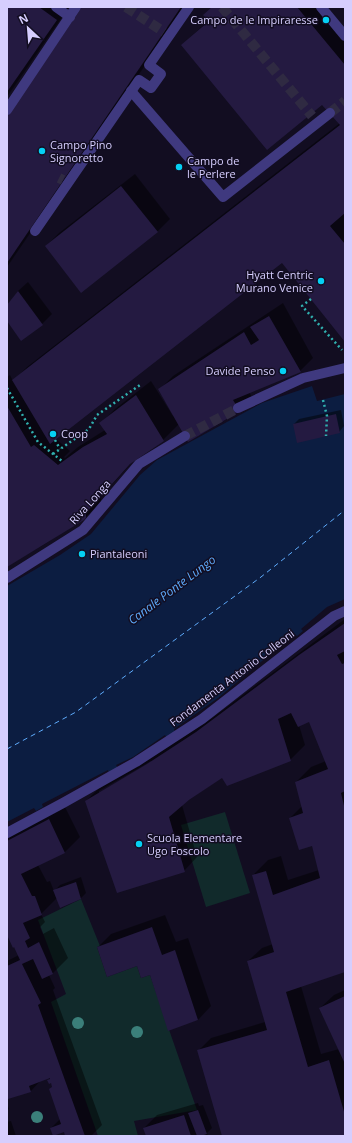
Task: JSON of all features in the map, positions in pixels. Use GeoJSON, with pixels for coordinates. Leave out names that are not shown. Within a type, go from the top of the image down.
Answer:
{"type":"FeatureCollection","features":[{"type":"Feature","properties":{"kind":"street"},"geometry":{"type":"LineString","coordinates":[[56,7],[70,17]]}},
{"type":"Feature","properties":{"kind":"street"},"geometry":{"type":"LineString","coordinates":[[7,110],[76,7]]}},
{"type":"Feature","properties":{"kind":"street"},"geometry":{"type":"LineString","coordinates":[[35,231],[65,182],[139,80],[151,88],[161,74],[149,65],[167,34],[189,7]]}},
{"type":"Feature","properties":{"kind":"street"},"geometry":{"type":"LineString","coordinates":[[321,7],[343,31]]}},
{"type":"Feature","properties":{"kind":"street"},"geometry":{"type":"LineString","coordinates":[[131,91],[223,197],[315,120],[330,114]]}},
{"type":"Feature","properties":{"kind":"street"},"geometry":{"type":"LineString","coordinates":[[238,408],[304,378],[345,368]]}},
{"type":"Feature","properties":{"kind":"street","name":"Riva Longa"},"geometry":{"type":"LineString","coordinates":[[7,578],[83,530],[139,464],[185,436]]}},
{"type":"Feature","properties":{"kind":"street","name":"Fondamenta Antonio Colleoni"},"geometry":{"type":"LineString","coordinates":[[7,833],[136,762],[202,719],[334,616],[345,611]]}},
{"type":"Feature","properties":{"kind":"path"},"geometry":{"type":"LineString","coordinates":[[311,299],[302,306],[340,348]]}},
{"type":"Feature","properties":{"kind":"path"},"geometry":{"type":"LineString","coordinates":[[53,454],[88,429],[97,415],[140,385]]}},
{"type":"Feature","properties":{"kind":"path"},"geometry":{"type":"LineString","coordinates":[[7,388],[38,442],[62,461]]}},
{"type":"Feature","properties":{"kind":"path"},"geometry":{"type":"LineString","coordinates":[[323,400],[327,416],[326,436]]}},
{"type":"Feature","properties":{"kind":"path"},"geometry":{"type":"LineString","coordinates":[[55,440],[60,449]]}},
{"type":"Feature","properties":{"kind":"green space"},"geometry":{"type":"Polygon","coordinates":[[[225,812],[250,893],[206,907],[181,825],[225,812]]]}},
{"type":"Feature","properties":{"kind":"green space"},"geometry":{"type":"Polygon","coordinates":[[[81,899],[100,946],[97,947],[107,977],[137,966],[141,978],[150,975],[197,1110],[134,1121],[138,1136],[98,1136],[51,1002],[66,994],[38,920],[81,899]]]}},
{"type":"Feature","properties":{"kind":"water","name":"Canale Ponte Lungo"},"geometry":{"type":"Polygon","coordinates":[[[312,386],[317,401],[345,394],[345,599],[327,607],[301,629],[303,631],[297,636],[294,634],[218,698],[174,729],[175,732],[167,738],[165,735],[133,757],[116,765],[118,768],[109,773],[108,770],[42,804],[43,807],[36,811],[34,808],[7,822],[7,586],[60,555],[91,534],[140,475],[157,460],[262,403],[312,386]]]}},
{"type":"Feature","properties":{"kind":"building"},"geometry":{"type":"Polygon","coordinates":[[[7,7],[39,7],[57,20],[7,92],[7,7]]]}},
{"type":"Feature","properties":{"kind":"building"},"geometry":{"type":"Polygon","coordinates":[[[82,7],[181,7],[7,263],[7,117],[82,7]]]}},
{"type":"Feature","properties":{"kind":"building"},"geometry":{"type":"Polygon","coordinates":[[[212,7],[297,7],[345,65],[345,213],[330,226],[345,244],[345,342],[282,263],[50,444],[12,380],[340,125],[322,105],[267,150],[181,45],[209,21],[203,15],[212,7]]]}},
{"type":"Feature","properties":{"kind":"building"},"geometry":{"type":"Polygon","coordinates":[[[121,186],[158,232],[81,293],[45,246],[121,186]]]}},
{"type":"Feature","properties":{"kind":"building"},"geometry":{"type":"Polygon","coordinates":[[[18,291],[43,325],[21,341],[7,321],[7,305],[18,291]]]}},
{"type":"Feature","properties":{"kind":"building"},"geometry":{"type":"Polygon","coordinates":[[[269,316],[301,372],[233,400],[240,411],[188,442],[158,389],[244,332],[251,345],[259,340],[250,327],[269,316]]]}},
{"type":"Feature","properties":{"kind":"building"},"geometry":{"type":"Polygon","coordinates":[[[136,395],[164,441],[130,464],[86,513],[86,518],[84,520],[7,567],[7,406],[31,447],[34,445],[58,465],[83,447],[107,434],[99,423],[136,395]]]}},
{"type":"Feature","properties":{"kind":"building"},"geometry":{"type":"Polygon","coordinates":[[[336,414],[340,433],[297,443],[293,424],[336,414]]]}},
{"type":"Feature","properties":{"kind":"building"},"geometry":{"type":"Polygon","coordinates":[[[345,623],[345,651],[337,655],[342,664],[345,663],[345,791],[341,793],[345,810],[345,972],[286,992],[308,1067],[329,1060],[345,1115],[345,1136],[222,1136],[197,1050],[267,1030],[247,961],[274,952],[252,875],[266,871],[273,895],[320,878],[312,846],[299,850],[289,818],[303,813],[295,782],[328,769],[309,722],[298,727],[291,713],[278,719],[291,761],[227,786],[222,778],[189,800],[169,817],[185,872],[117,893],[85,801],[147,764],[196,732],[299,655],[345,623]]]}},
{"type":"Feature","properties":{"kind":"building"},"geometry":{"type":"Polygon","coordinates":[[[49,819],[65,853],[21,874],[32,896],[35,896],[42,915],[23,923],[30,938],[25,941],[28,948],[39,942],[53,974],[42,979],[33,959],[22,964],[41,1003],[38,1005],[85,1136],[65,1136],[64,1132],[53,1136],[50,1128],[61,1124],[49,1089],[52,1087],[51,1083],[49,1084],[47,1080],[50,1078],[29,1086],[31,1092],[8,1099],[7,1094],[7,966],[20,960],[7,935],[7,841],[49,819]]]}},
{"type":"Feature","properties":{"kind":"building"},"geometry":{"type":"Polygon","coordinates":[[[76,882],[81,899],[60,908],[53,890],[76,882]]]}},
{"type":"Feature","properties":{"kind":"building"},"geometry":{"type":"Polygon","coordinates":[[[152,927],[162,955],[175,950],[198,1020],[168,1031],[150,975],[141,978],[137,966],[107,977],[97,947],[152,927]]]}},
{"type":"Feature","properties":{"kind":"building"},"geometry":{"type":"Polygon","coordinates":[[[345,996],[345,1064],[319,1008],[345,996]]]}},
{"type":"Feature","properties":{"kind":"building"},"geometry":{"type":"Polygon","coordinates":[[[198,1110],[207,1134],[201,1136],[197,1136],[188,1113],[198,1110]]]}},
{"type":"Feature","properties":{"kind":"building"},"geometry":{"type":"Polygon","coordinates":[[[184,1115],[191,1136],[146,1136],[143,1128],[184,1115]]]}},
{"type":"Feature","properties":{"kind":"ferry route"},"geometry":{"type":"LineString","coordinates":[[7,749],[76,712],[261,577],[345,510]]}},
{"type":"Feature","properties":{"kind":"tunnel"},"geometry":{"type":"LineString","coordinates":[[126,7],[164,32]]}},
{"type":"Feature","properties":{"kind":"tunnel"},"geometry":{"type":"LineString","coordinates":[[222,7],[312,116]]}},
{"type":"Feature","properties":{"kind":"tunnel"},"geometry":{"type":"LineString","coordinates":[[330,113],[345,101]]}},
{"type":"Feature","properties":{"kind":"tunnel"},"geometry":{"type":"LineString","coordinates":[[59,178],[63,180]]}},
{"type":"Feature","properties":{"kind":"tunnel"},"geometry":{"type":"LineString","coordinates":[[185,436],[238,408]]}},
{"type":"Feature","properties":{"kind":"place","name":"Campo de le Impiraresse"},"geometry":{"type":"Point","coordinates":[326,20]}},
{"type":"Feature","properties":{"kind":"place","name":"Campo Pino Signoretto"},"geometry":{"type":"Point","coordinates":[42,151]}},
{"type":"Feature","properties":{"kind":"place","name":"Campo de le Perlere"},"geometry":{"type":"Point","coordinates":[179,167]}},
{"type":"Feature","properties":{"kind":"place","name":"Hyatt Centric Murano Venice"},"geometry":{"type":"Point","coordinates":[321,281]}},
{"type":"Feature","properties":{"kind":"place","name":"Davide Penso"},"geometry":{"type":"Point","coordinates":[283,371]}},
{"type":"Feature","properties":{"kind":"place","name":"Coop"},"geometry":{"type":"Point","coordinates":[53,434]}},
{"type":"Feature","properties":{"kind":"place","name":"Piantaleoni"},"geometry":{"type":"Point","coordinates":[82,554]}},
{"type":"Feature","properties":{"kind":"place","name":"Scuola Elementare Ugo Foscolo"},"geometry":{"type":"Point","coordinates":[139,844]}}]}
